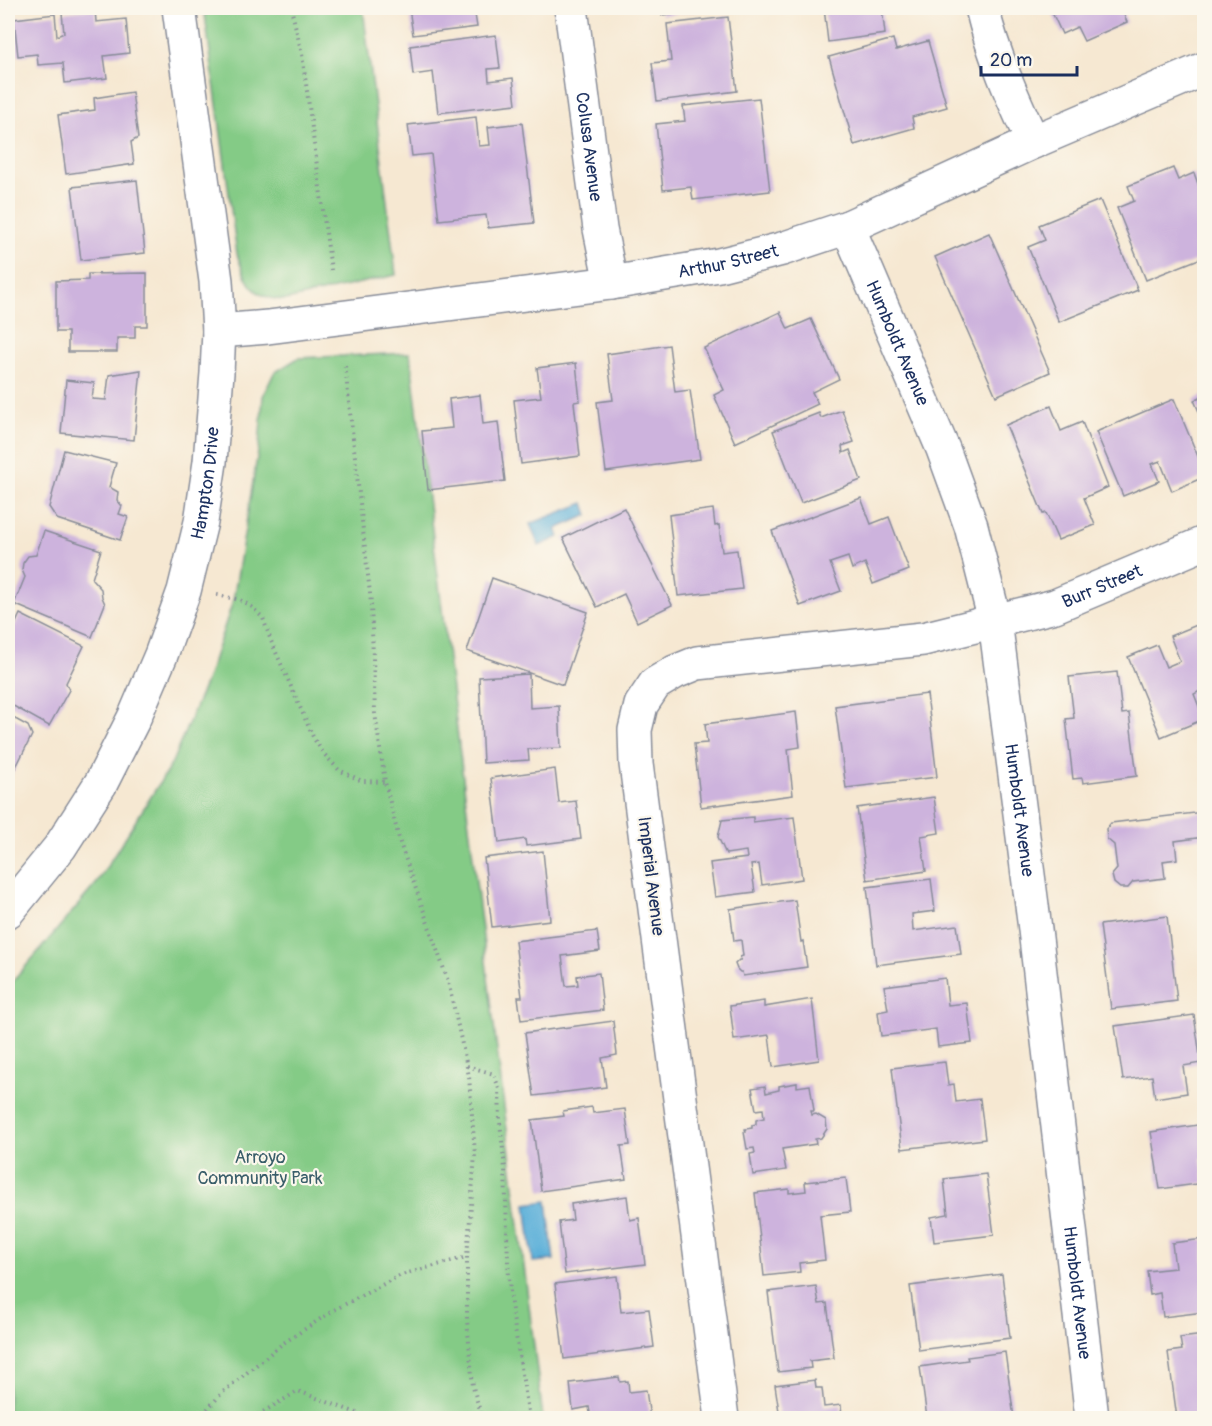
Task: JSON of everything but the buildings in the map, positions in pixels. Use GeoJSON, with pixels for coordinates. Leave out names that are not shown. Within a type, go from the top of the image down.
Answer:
{"type":"FeatureCollection","features":[{"type":"Feature","properties":{"kind":"street","name":"Hampton Drive"},"geometry":{"type":"LineString","coordinates":[[8,912],[60,847],[101,783],[139,707],[184,591],[201,522],[210,462],[219,331],[216,281],[179,8]]}},
{"type":"Feature","properties":{"kind":"street","name":"Colusa Avenue"},"geometry":{"type":"LineString","coordinates":[[572,8],[600,229],[611,283]]}},
{"type":"Feature","properties":{"kind":"street"},"geometry":{"type":"LineString","coordinates":[[982,8],[1013,100],[1033,142]]}},
{"type":"Feature","properties":{"kind":"street","name":"Arthur Street"},"geometry":{"type":"LineString","coordinates":[[219,331],[268,327],[611,283],[719,265],[782,249],[848,227],[1033,142],[1204,69]]}},
{"type":"Feature","properties":{"kind":"street","name":"Humboldt Avenue"},"geometry":{"type":"LineString","coordinates":[[848,227],[943,448],[971,526],[995,621],[1034,921],[1092,1419]]}},
{"type":"Feature","properties":{"kind":"street","name":"Burr Street"},"geometry":{"type":"LineString","coordinates":[[995,621],[1054,606],[1204,543]]}},
{"type":"Feature","properties":{"kind":"street","name":"Imperial Avenue"},"geometry":{"type":"LineString","coordinates":[[722,1419],[636,764],[635,730],[641,705],[655,684],[697,663],[923,639],[995,621]]}},
{"type":"Feature","properties":{"kind":"path"},"geometry":{"type":"LineString","coordinates":[[291,8],[302,54],[331,270]]}},
{"type":"Feature","properties":{"kind":"path"},"geometry":{"type":"LineString","coordinates":[[345,366],[371,603],[375,713],[385,782],[400,843],[448,981],[469,1076],[475,1154],[467,1257],[468,1332],[474,1388],[482,1419]]}},
{"type":"Feature","properties":{"kind":"path"},"geometry":{"type":"LineString","coordinates":[[184,591],[225,596],[240,600],[252,607],[263,618],[314,739],[325,755],[339,770],[362,781],[385,782]]}},
{"type":"Feature","properties":{"kind":"path"},"geometry":{"type":"LineString","coordinates":[[467,1066],[494,1074],[499,1089],[505,1169],[509,1283],[529,1419]]}},
{"type":"Feature","properties":{"kind":"path"},"geometry":{"type":"LineString","coordinates":[[199,1419],[223,1392],[282,1344],[334,1310],[401,1275],[467,1257]]}},
{"type":"Feature","properties":{"kind":"path"},"geometry":{"type":"LineString","coordinates":[[253,1419],[298,1391],[370,1419]]}},
{"type":"Feature","properties":{"kind":"green space"},"geometry":{"type":"Polygon","coordinates":[[[204,8],[363,8],[396,275],[286,300],[266,296],[252,288],[237,254],[204,8]]]}},
{"type":"Feature","properties":{"kind":"green space","name":"Arroyo Community Park"},"geometry":{"type":"Polygon","coordinates":[[[410,353],[543,1418],[8,1418],[8,987],[96,884],[171,765],[207,679],[233,601],[259,446],[263,396],[274,373],[298,358],[410,353]]]}},
{"type":"Feature","properties":{"kind":"water"},"geometry":{"type":"Polygon","coordinates":[[[584,503],[588,515],[556,529],[559,537],[539,546],[530,524],[584,503]]]}},
{"type":"Feature","properties":{"kind":"water"},"geometry":{"type":"Polygon","coordinates":[[[547,1201],[554,1260],[533,1262],[526,1204],[547,1201]]]}}]}
